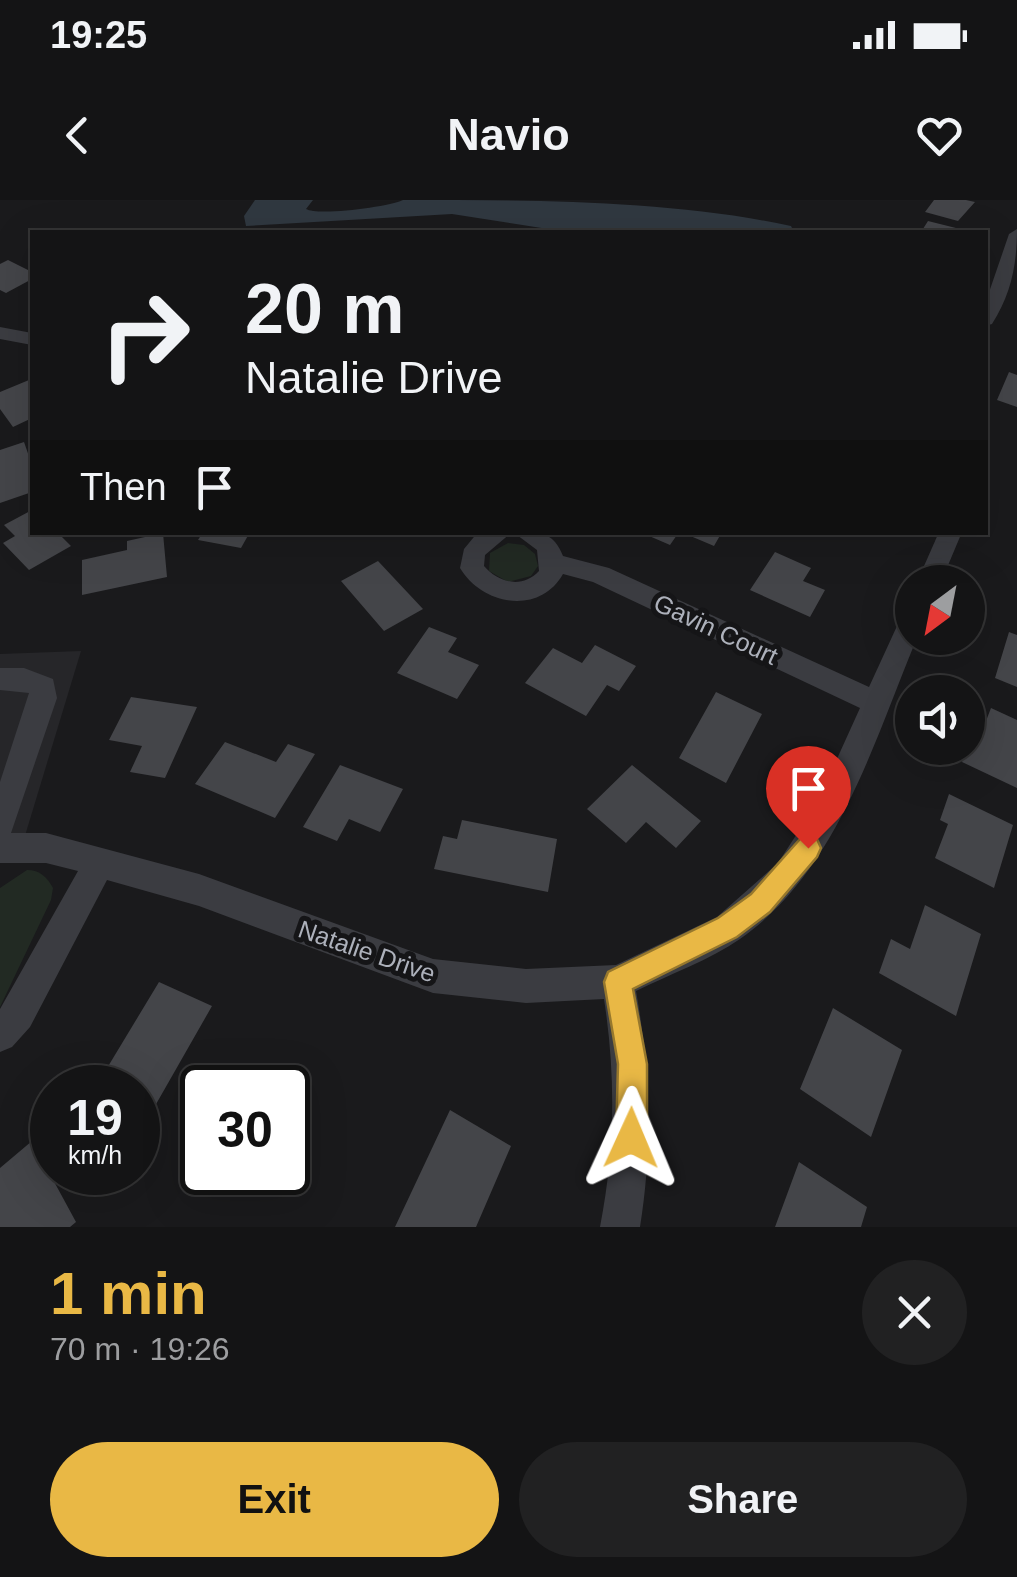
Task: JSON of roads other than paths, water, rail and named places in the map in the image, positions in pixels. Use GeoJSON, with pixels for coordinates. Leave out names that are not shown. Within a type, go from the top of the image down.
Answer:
{"type":"FeatureCollection","features":[{"type":"Feature","properties":{"kind":"street"},"geometry":{"type":"LineString","coordinates":[[988,315],[998,299],[1017,234]]}},
{"type":"Feature","properties":{"kind":"street"},"geometry":{"type":"LineString","coordinates":[[0,332],[30,339]]}},
{"type":"Feature","properties":{"kind":"street"},"geometry":{"type":"LineString","coordinates":[[495,535],[482,542],[472,558],[472,568],[486,585],[524,592],[545,581],[554,563],[548,545],[530,535]]}},
{"type":"Feature","properties":{"kind":"street"},"geometry":{"type":"LineString","coordinates":[[936,565],[949,535]]}},
{"type":"Feature","properties":{"kind":"street","name":"Gavin Court"},"geometry":{"type":"LineString","coordinates":[[554,563],[600,575],[876,703]]}},
{"type":"Feature","properties":{"kind":"street","name":"Natalie Drive"},"geometry":{"type":"LineString","coordinates":[[0,848],[46,848],[199,890],[433,976],[526,986],[618,982],[728,928],[789,874],[828,813],[897,655]]}},
{"type":"Feature","properties":{"kind":"street"},"geometry":{"type":"LineString","coordinates":[[0,679],[24,679],[43,687],[43,698],[0,825]]}},
{"type":"Feature","properties":{"kind":"street"},"geometry":{"type":"LineString","coordinates":[[0,1035],[18,1015],[100,863]]}},
{"type":"Feature","properties":{"kind":"street"},"geometry":{"type":"LineString","coordinates":[[618,982],[632,1064],[631,1176],[620,1227]]}}]}
